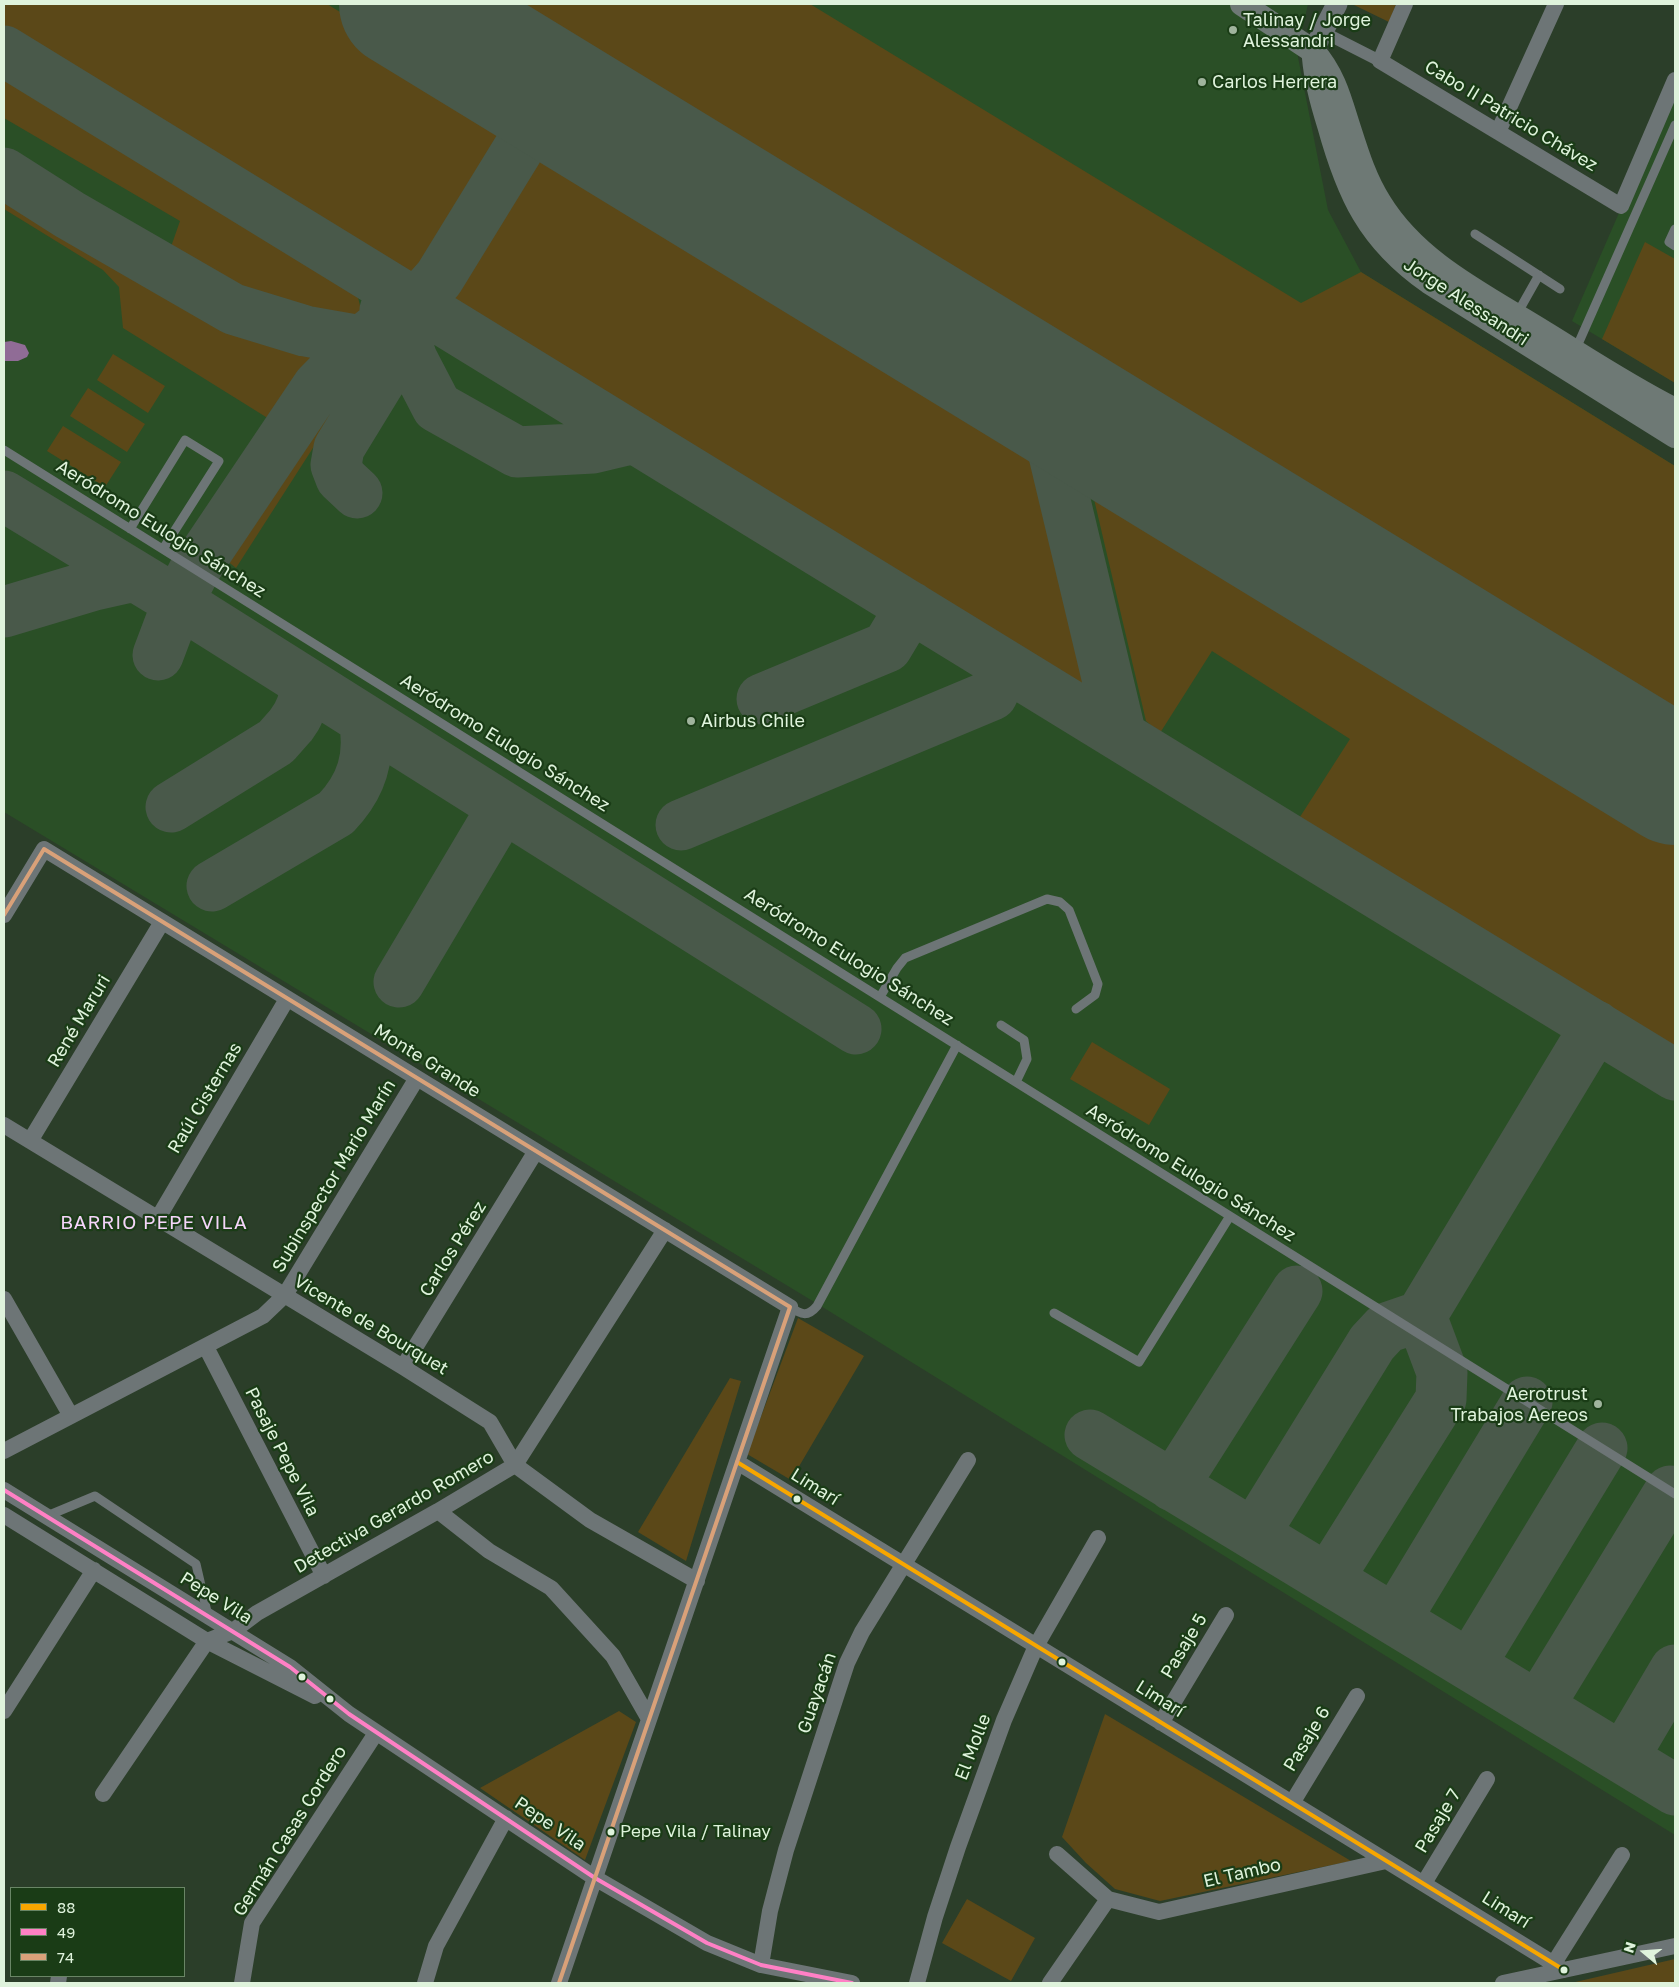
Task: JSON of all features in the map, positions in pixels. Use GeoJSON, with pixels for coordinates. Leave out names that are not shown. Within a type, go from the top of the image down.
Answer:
{"type":"FeatureCollection","features":[{"type":"Feature","properties":{"kind":"main road","name":"Jorge Alessandri"},"geometry":{"type":"LineString","coordinates":[[1242,4],[1318,41],[1364,171],[1380,203],[1408,240],[1436,264],[1643,394],[1675,410]]}},
{"type":"Feature","properties":{"kind":"main road","name":"Jorge Alessandri"},"geometry":{"type":"LineString","coordinates":[[1318,41],[1321,98],[1337,155],[1345,178],[1364,216],[1386,246],[1399,259],[1429,282],[1675,436]]}},
{"type":"Feature","properties":{"kind":"street"},"geometry":{"type":"LineString","coordinates":[[1337,4],[1318,41],[1380,61],[1405,4]]}},
{"type":"Feature","properties":{"kind":"street"},"geometry":{"type":"LineString","coordinates":[[1498,132],[1556,4]]}},
{"type":"Feature","properties":{"kind":"street","name":"Cabo II Patricio Chávez"},"geometry":{"type":"LineString","coordinates":[[1380,61],[1621,206],[1675,80]]}},
{"type":"Feature","properties":{"kind":"street","name":"Monte Grande"},"geometry":{"type":"LineString","coordinates":[[4,914],[44,849],[790,1307]]}},
{"type":"Feature","properties":{"kind":"street","name":"René Maruri"},"geometry":{"type":"LineString","coordinates":[[30,1141],[162,922]]}},
{"type":"Feature","properties":{"kind":"street","name":"Raúl Cisternas"},"geometry":{"type":"LineString","coordinates":[[158,1218],[287,998]]}},
{"type":"Feature","properties":{"kind":"street","name":"Subinspector Mario Marín"},"geometry":{"type":"LineString","coordinates":[[285,1295],[418,1078]]}},
{"type":"Feature","properties":{"kind":"street","name":"Vicente de Bourquet"},"geometry":{"type":"LineString","coordinates":[[4,1125],[403,1367],[490,1422],[515,1465],[590,1520],[697,1581]]}},
{"type":"Feature","properties":{"kind":"street","name":"Carlos Pérez"},"geometry":{"type":"LineString","coordinates":[[403,1367],[536,1151]]}},
{"type":"Feature","properties":{"kind":"street","name":"Detectiva Gerardo Romero"},"geometry":{"type":"LineString","coordinates":[[207,1641],[233,1632],[257,1613],[438,1511],[515,1465],[665,1230]]}},
{"type":"Feature","properties":{"kind":"street"},"geometry":{"type":"LineString","coordinates":[[4,1450],[263,1316],[285,1295]]}},
{"type":"Feature","properties":{"kind":"street"},"geometry":{"type":"LineString","coordinates":[[4,1299],[70,1416]]}},
{"type":"Feature","properties":{"kind":"street"},"geometry":{"type":"LineString","coordinates":[[559,1983],[790,1307]]}},
{"type":"Feature","properties":{"kind":"street","name":"Pasaje Pepe Vila"},"geometry":{"type":"LineString","coordinates":[[206,1346],[324,1576]]}},
{"type":"Feature","properties":{"kind":"street","name":"Guayacán"},"geometry":{"type":"LineString","coordinates":[[761,1964],[770,1911],[786,1850],[847,1663],[862,1632],[968,1460]]}},
{"type":"Feature","properties":{"kind":"street","name":"Limarí"},"geometry":{"type":"LineString","coordinates":[[737,1462],[1559,1966]]}},
{"type":"Feature","properties":{"kind":"street","name":"Pepe Vila"},"geometry":{"type":"LineString","coordinates":[[4,1490],[290,1666],[349,1714],[376,1733],[595,1878],[707,1942],[761,1964],[852,1983]]}},
{"type":"Feature","properties":{"kind":"street"},"geometry":{"type":"LineString","coordinates":[[438,1511],[489,1551],[551,1588],[613,1656],[650,1719]]}},
{"type":"Feature","properties":{"kind":"street","name":"Pepe Vila"},"geometry":{"type":"LineString","coordinates":[[4,1515],[207,1641],[349,1714]]}},
{"type":"Feature","properties":{"kind":"street"},"geometry":{"type":"LineString","coordinates":[[71,1556],[83,1538]]}},
{"type":"Feature","properties":{"kind":"street","name":"El Molle"},"geometry":{"type":"LineString","coordinates":[[917,1983],[935,1917],[973,1802],[1004,1720],[1036,1646],[1098,1538]]}},
{"type":"Feature","properties":{"kind":"street"},"geometry":{"type":"LineString","coordinates":[[4,1711],[94,1570]]}},
{"type":"Feature","properties":{"kind":"street","name":"Pasaje 5"},"geometry":{"type":"LineString","coordinates":[[1161,1723],[1226,1615]]}},
{"type":"Feature","properties":{"kind":"street"},"geometry":{"type":"LineString","coordinates":[[103,1794],[207,1641]]}},
{"type":"Feature","properties":{"kind":"street","name":"Pasaje 6"},"geometry":{"type":"LineString","coordinates":[[1292,1803],[1357,1696]]}},
{"type":"Feature","properties":{"kind":"street","name":"Germán Casas Cordero"},"geometry":{"type":"LineString","coordinates":[[242,1983],[252,1923],[376,1733]]}},
{"type":"Feature","properties":{"kind":"street","name":"Pasaje 7"},"geometry":{"type":"LineString","coordinates":[[1424,1884],[1487,1779]]}},
{"type":"Feature","properties":{"kind":"street"},"geometry":{"type":"LineString","coordinates":[[425,1983],[436,1946],[506,1818]]}},
{"type":"Feature","properties":{"kind":"street","name":"El Tambo"},"geometry":{"type":"LineString","coordinates":[[1057,1854],[1108,1899],[1159,1912],[1386,1860]]}},
{"type":"Feature","properties":{"kind":"street"},"geometry":{"type":"LineString","coordinates":[[1559,1966],[1622,1855]]}},
{"type":"Feature","properties":{"kind":"street"},"geometry":{"type":"LineString","coordinates":[[1050,1983],[1108,1899]]}},
{"type":"Feature","properties":{"kind":"street"},"geometry":{"type":"LineString","coordinates":[[1503,1983],[1559,1966],[1675,1946]]}},
{"type":"Feature","properties":{"kind":"lane"},"geometry":{"type":"LineString","coordinates":[[1575,351],[1675,125]]}},
{"type":"Feature","properties":{"kind":"lane"},"geometry":{"type":"LineString","coordinates":[[1675,229],[1669,242],[1675,246]]}},
{"type":"Feature","properties":{"kind":"lane"},"geometry":{"type":"LineString","coordinates":[[1475,234],[1560,289]]}},
{"type":"Feature","properties":{"kind":"lane"},"geometry":{"type":"LineString","coordinates":[[1517,315],[1538,275]]}},
{"type":"Feature","properties":{"kind":"lane"},"geometry":{"type":"LineString","coordinates":[[130,529],[185,440],[219,461],[163,549]]}},
{"type":"Feature","properties":{"kind":"lane","name":"Aeródromo Eulogio Sánchez"},"geometry":{"type":"LineString","coordinates":[[4,450],[1675,1494]]}},
{"type":"Feature","properties":{"kind":"lane"},"geometry":{"type":"LineString","coordinates":[[880,996],[905,958],[1047,899],[1060,902],[1069,910],[1098,984],[1095,995],[1076,1009]]}},
{"type":"Feature","properties":{"kind":"lane"},"geometry":{"type":"LineString","coordinates":[[1001,1025],[1024,1040],[1028,1059],[1016,1082]]}},
{"type":"Feature","properties":{"kind":"lane"},"geometry":{"type":"LineString","coordinates":[[790,1307],[805,1314],[811,1312],[817,1306],[957,1045]]}},
{"type":"Feature","properties":{"kind":"lane"},"geometry":{"type":"LineString","coordinates":[[1054,1313],[1139,1362],[1230,1216]]}},
{"type":"Feature","properties":{"kind":"lane"},"geometry":{"type":"LineString","coordinates":[[47,1516],[95,1496],[196,1564],[208,1616]]}},
{"type":"Feature","properties":{"kind":"shaded area"},"geometry":{"type":"Polygon","coordinates":[[[4,4],[1308,4],[1297,52],[1328,210],[1361,272],[1675,466],[1675,1835],[816,1303],[4,812],[4,4]]]}},
{"type":"Feature","properties":{"kind":"shaded area"},"geometry":{"type":"Polygon","coordinates":[[[4,4],[327,4],[515,119],[414,280],[399,284],[317,224],[4,35],[4,4]]]}},
{"type":"Feature","properties":{"kind":"shaded area"},"geometry":{"type":"Polygon","coordinates":[[[506,4],[810,4],[1301,303],[1361,272],[1675,466],[1675,720],[506,4]]]}},
{"type":"Feature","properties":{"kind":"shaded area"},"geometry":{"type":"Polygon","coordinates":[[[1355,4],[1396,4],[1389,22],[1355,4]]]}},
{"type":"Feature","properties":{"kind":"shaded area"},"geometry":{"type":"Polygon","coordinates":[[[4,67],[256,218],[344,274],[357,293],[361,310],[354,323],[307,322],[228,295],[165,264],[180,221],[4,118],[4,67]]]}},
{"type":"Feature","properties":{"kind":"shaded area"},"geometry":{"type":"Polygon","coordinates":[[[1675,84],[1675,383],[1572,321],[1675,84]]]}},
{"type":"Feature","properties":{"kind":"shaded area"},"geometry":{"type":"Polygon","coordinates":[[[546,139],[809,297],[1014,417],[1045,465],[1099,673],[1096,685],[1085,692],[626,408],[442,304],[546,139]]]}},
{"type":"Feature","properties":{"kind":"shaded area"},"geometry":{"type":"Polygon","coordinates":[[[4,188],[133,270],[236,318],[336,349],[274,422],[123,328],[119,287],[103,270],[4,209],[4,188]]]}},
{"type":"Feature","properties":{"kind":"shaded area"},"geometry":{"type":"Polygon","coordinates":[[[1645,242],[1675,259],[1675,383],[1602,339],[1645,242]]]}},
{"type":"Feature","properties":{"kind":"shaded area"},"geometry":{"type":"Polygon","coordinates":[[[11,341],[25,345],[29,353],[27,357],[18,361],[4,361],[4,342],[11,341]]]}},
{"type":"Feature","properties":{"kind":"shaded area"},"geometry":{"type":"Polygon","coordinates":[[[113,354],[165,386],[148,413],[97,380],[113,354]]]}},
{"type":"Feature","properties":{"kind":"shaded area"},"geometry":{"type":"Polygon","coordinates":[[[361,373],[236,568],[226,560],[336,385],[361,373]]]}},
{"type":"Feature","properties":{"kind":"shaded area"},"geometry":{"type":"Polygon","coordinates":[[[88,388],[145,424],[127,452],[70,416],[88,388]]]}},
{"type":"Feature","properties":{"kind":"shaded area"},"geometry":{"type":"Polygon","coordinates":[[[63,426],[121,462],[105,487],[47,451],[63,426]]]}},
{"type":"Feature","properties":{"kind":"shaded area"},"geometry":{"type":"Polygon","coordinates":[[[1100,468],[1675,820],[1675,1051],[1298,820],[1350,739],[1212,651],[1160,733],[1146,721],[1090,482],[1094,472],[1100,468]]]}},
{"type":"Feature","properties":{"kind":"shaded area"},"geometry":{"type":"Polygon","coordinates":[[[1092,1042],[1170,1089],[1149,1125],[1070,1079],[1092,1042]]]}},
{"type":"Feature","properties":{"kind":"shaded area"},"geometry":{"type":"Polygon","coordinates":[[[798,1318],[864,1356],[791,1480],[747,1454],[798,1318]]]}},
{"type":"Feature","properties":{"kind":"shaded area"},"geometry":{"type":"Polygon","coordinates":[[[730,1378],[741,1381],[686,1561],[638,1532],[730,1378]]]}},
{"type":"Feature","properties":{"kind":"shaded area"},"geometry":{"type":"Polygon","coordinates":[[[619,1711],[636,1722],[585,1860],[480,1788],[619,1711]]]}},
{"type":"Feature","properties":{"kind":"shaded area"},"geometry":{"type":"Polygon","coordinates":[[[1105,1714],[1351,1861],[1160,1901],[1115,1889],[1086,1863],[1062,1837],[1105,1714]]]}},
{"type":"Feature","properties":{"kind":"shaded area"},"geometry":{"type":"Polygon","coordinates":[[[967,1899],[1035,1938],[1011,1981],[942,1943],[967,1899]]]}},
{"type":"Feature","properties":{"kind":"shaded area"},"geometry":{"type":"Polygon","coordinates":[[[1675,1959],[1675,1983],[1571,1983],[1675,1959]]]}},
{"type":"Feature","properties":{"kind":"taxiway"},"geometry":{"type":"LineString","coordinates":[[4,51],[1675,1075]]}},
{"type":"Feature","properties":{"kind":"taxiway"},"geometry":{"type":"LineString","coordinates":[[158,655],[178,602],[195,569],[318,386],[362,341],[397,313],[416,304],[439,278],[552,94]]}},
{"type":"Feature","properties":{"kind":"taxiway"},"geometry":{"type":"LineString","coordinates":[[4,173],[70,215],[233,309],[305,331],[362,341]]}},
{"type":"Feature","properties":{"kind":"taxiway"},"geometry":{"type":"LineString","coordinates":[[388,287],[412,359],[437,407],[517,452],[593,448],[635,438]]}},
{"type":"Feature","properties":{"kind":"taxiway"},"geometry":{"type":"LineString","coordinates":[[357,493],[341,478],[336,465],[339,448],[391,363],[392,341],[385,310]]}},
{"type":"Feature","properties":{"kind":"taxiway"},"geometry":{"type":"LineString","coordinates":[[1039,392],[1121,736]]}},
{"type":"Feature","properties":{"kind":"taxiway"},"geometry":{"type":"LineString","coordinates":[[4,496],[178,602],[856,1029]]}},
{"type":"Feature","properties":{"kind":"taxiway"},"geometry":{"type":"LineString","coordinates":[[4,612],[94,585],[134,576]]}},
{"type":"Feature","properties":{"kind":"taxiway"},"geometry":{"type":"LineString","coordinates":[[762,699],[887,647],[911,607]]}},
{"type":"Feature","properties":{"kind":"taxiway"},"geometry":{"type":"LineString","coordinates":[[681,825],[992,695],[1006,666]]}},
{"type":"Feature","properties":{"kind":"taxiway"},"geometry":{"type":"LineString","coordinates":[[171,807],[276,742],[297,716],[307,684]]}},
{"type":"Feature","properties":{"kind":"taxiway"},"geometry":{"type":"LineString","coordinates":[[212,886],[336,813],[352,792],[362,770],[366,746],[364,720]]}},
{"type":"Feature","properties":{"kind":"taxiway"},"geometry":{"type":"LineString","coordinates":[[399,982],[503,807]]}},
{"type":"Feature","properties":{"kind":"taxiway"},"geometry":{"type":"LineString","coordinates":[[1254,1534],[1372,1343],[1386,1328],[1421,1316],[1596,1026]]}},
{"type":"Feature","properties":{"kind":"taxiway"},"geometry":{"type":"LineString","coordinates":[[1173,1486],[1297,1291]]}},
{"type":"Feature","properties":{"kind":"taxiway"},"geometry":{"type":"LineString","coordinates":[[1328,1579],[1441,1399],[1442,1372],[1421,1316]]}},
{"type":"Feature","properties":{"kind":"taxiway"},"geometry":{"type":"LineString","coordinates":[[1395,1620],[1527,1402]]}},
{"type":"Feature","properties":{"kind":"taxiway"},"geometry":{"type":"LineString","coordinates":[[1090,1435],[1675,1790]]}},
{"type":"Feature","properties":{"kind":"taxiway"},"geometry":{"type":"LineString","coordinates":[[1470,1665],[1602,1448]]}},
{"type":"Feature","properties":{"kind":"taxiway"},"geometry":{"type":"LineString","coordinates":[[1538,1707],[1670,1491]]}},
{"type":"Feature","properties":{"kind":"taxiway"},"geometry":{"type":"LineString","coordinates":[[1623,1758],[1675,1670]]}},
{"type":"Feature","properties":{"kind":"runway"},"geometry":{"type":"LineString","coordinates":[[403,4],[1675,781]]}},
{"type":"Feature","properties":{"kind":"transit line","name":"74"},"geometry":{"type":"LineString","coordinates":[[4,915],[44,849],[790,1307],[559,1983]]}},
{"type":"Feature","properties":{"kind":"transit line","name":"88"},"geometry":{"type":"LineString","coordinates":[[737,1462],[1564,1970]]}},
{"type":"Feature","properties":{"kind":"transit line","name":"49"},"geometry":{"type":"LineString","coordinates":[[4,1490],[290,1667],[349,1714],[595,1878],[707,1943],[761,1965],[852,1983]]}},
{"type":"Feature","properties":{"kind":"place","name":"Talinay / Jorge Alessandri"},"geometry":{"type":"Point","coordinates":[1233,30]}},
{"type":"Feature","properties":{"kind":"place","name":"Carlos Herrera"},"geometry":{"type":"Point","coordinates":[1202,82]}},
{"type":"Feature","properties":{"kind":"place","name":"Airbus Chile"},"geometry":{"type":"Point","coordinates":[691,721]}},
{"type":"Feature","properties":{"kind":"place","name":"Aerotrust Trabajos Aereos"},"geometry":{"type":"Point","coordinates":[1598,1404]}},
{"type":"Feature","properties":{"kind":"place","name":"Pepe Vila / Talinay"},"geometry":{"type":"Point","coordinates":[611,1832]}},
{"type":"Feature","properties":{"kind":"district","name":"BARRIO PEPE VILA"},"geometry":{"type":"Point","coordinates":[154,1223]}}]}
